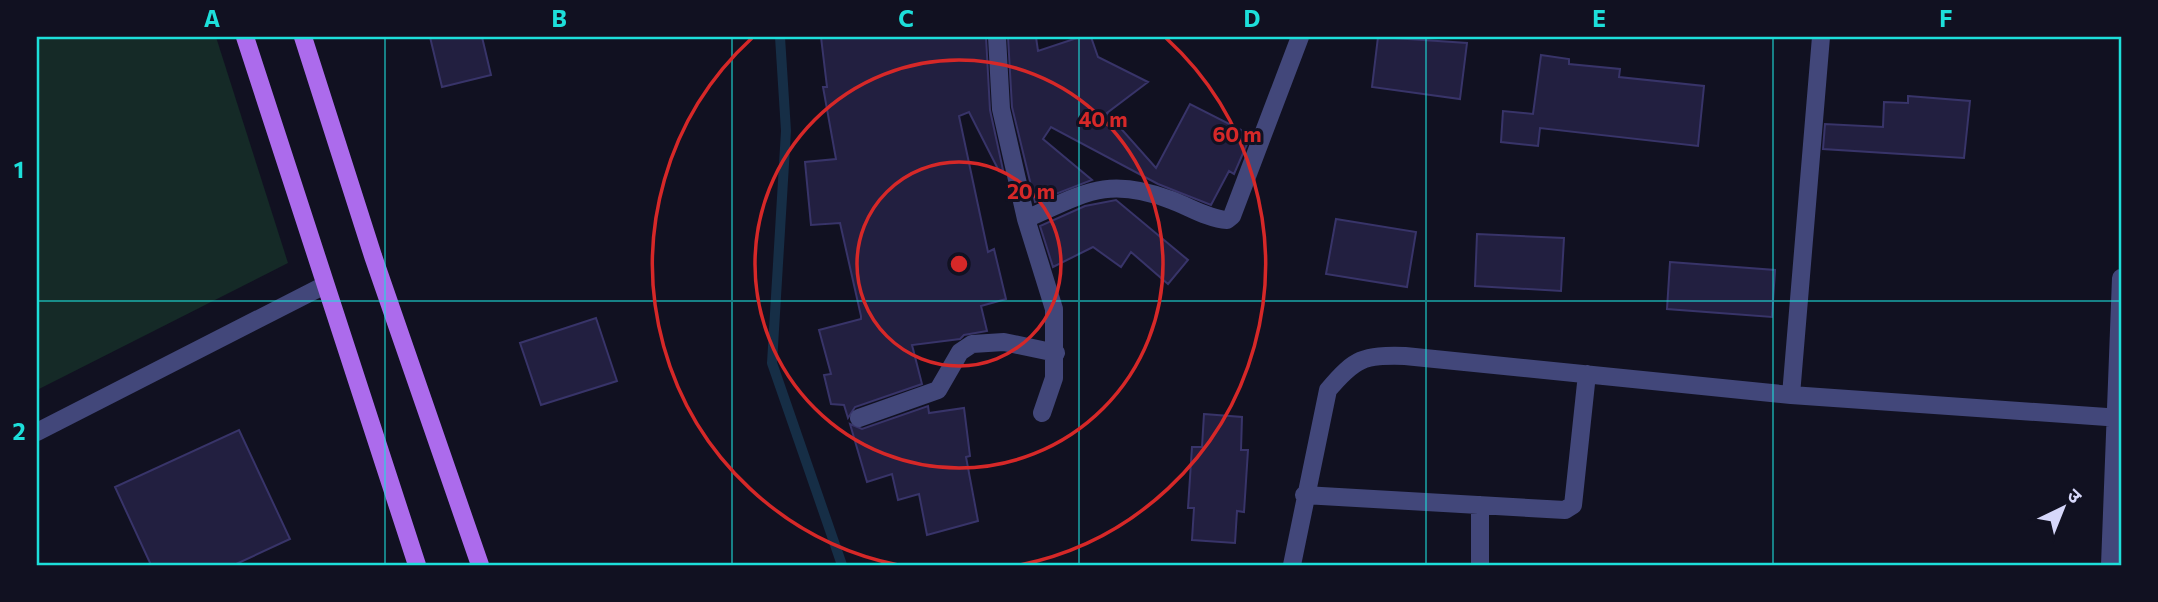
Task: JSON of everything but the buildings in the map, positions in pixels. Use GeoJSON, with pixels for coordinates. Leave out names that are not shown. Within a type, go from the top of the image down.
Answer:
{"type":"FeatureCollection","features":[{"type":"Feature","properties":{"kind":"main road"},"geometry":{"type":"LineString","coordinates":[[245,37],[417,565]]}},
{"type":"Feature","properties":{"kind":"main road"},"geometry":{"type":"LineString","coordinates":[[303,37],[373,256],[480,565]]}},
{"type":"Feature","properties":{"kind":"street"},"geometry":{"type":"LineString","coordinates":[[997,37],[1001,109],[1026,219],[1054,309],[1054,378],[1042,413]]}},
{"type":"Feature","properties":{"kind":"street"},"geometry":{"type":"LineString","coordinates":[[1026,219],[1084,194],[1112,186],[1143,189],[1227,220],[1232,216],[1300,37]]}},
{"type":"Feature","properties":{"kind":"street"},"geometry":{"type":"LineString","coordinates":[[1791,396],[1821,37]]}},
{"type":"Feature","properties":{"kind":"street"},"geometry":{"type":"LineString","coordinates":[[2110,565],[2118,417],[2121,278]]}},
{"type":"Feature","properties":{"kind":"street"},"geometry":{"type":"LineString","coordinates":[[37,432],[325,285]]}},
{"type":"Feature","properties":{"kind":"street"},"geometry":{"type":"LineString","coordinates":[[859,418],[938,390],[960,352],[972,344],[1004,342],[1056,353]]}},
{"type":"Feature","properties":{"kind":"street"},"geometry":{"type":"LineString","coordinates":[[1292,565],[1304,495],[1328,390],[1346,369],[1371,355],[1791,396],[2118,417]]}},
{"type":"Feature","properties":{"kind":"street"},"geometry":{"type":"LineString","coordinates":[[1304,495],[1565,510],[1573,505],[1587,374]]}},
{"type":"Feature","properties":{"kind":"street"},"geometry":{"type":"LineString","coordinates":[[1480,505],[1480,565]]}},
{"type":"Feature","properties":{"kind":"green space"},"geometry":{"type":"Polygon","coordinates":[[[37,37],[216,37],[288,263],[37,390],[37,37]]]}},
{"type":"Feature","properties":{"kind":"waterway"},"geometry":{"type":"LineString","coordinates":[[780,37],[786,131],[772,363],[842,565]]}}]}
